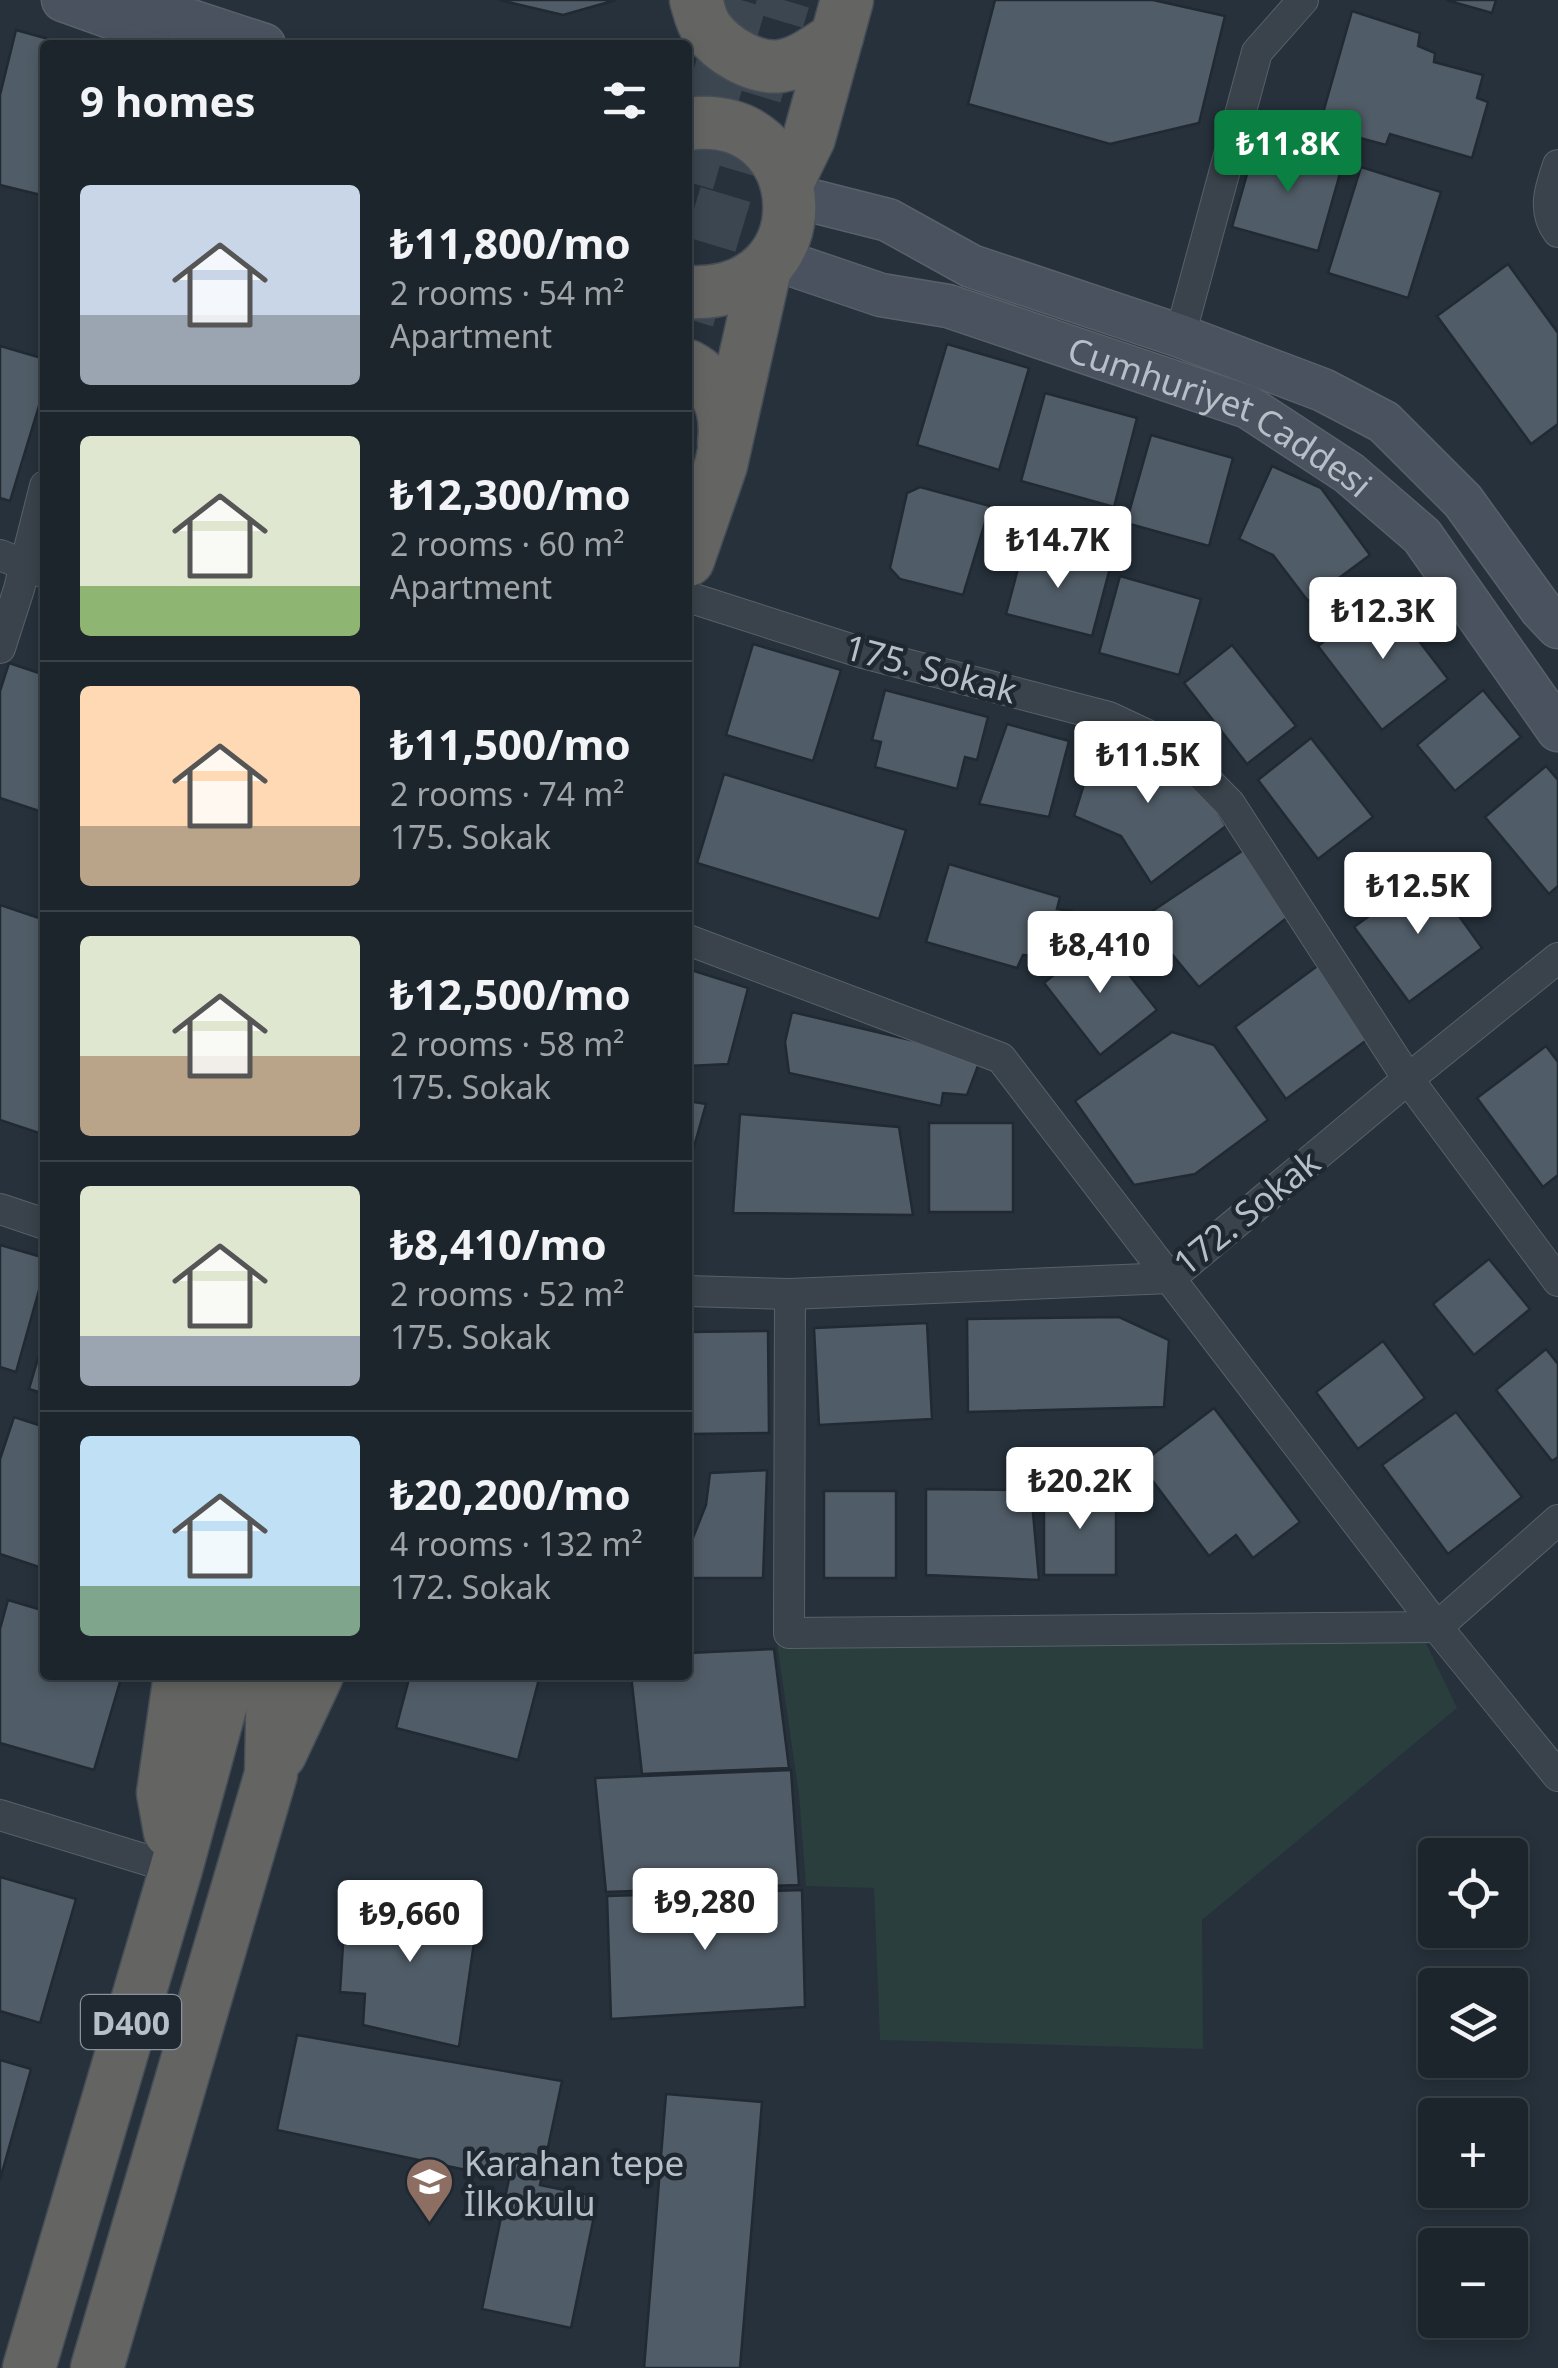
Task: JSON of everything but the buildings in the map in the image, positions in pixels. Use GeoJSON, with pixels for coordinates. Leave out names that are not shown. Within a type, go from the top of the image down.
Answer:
{"type":"FeatureCollection","features":[{"type":"Feature","properties":{"kind":"highway"},"geometry":{"type":"LineString","coordinates":[[694,0],[705,27],[722,45],[749,61],[780,67],[816,52],[842,19]]}},
{"type":"Feature","properties":{"kind":"highway"},"geometry":{"type":"LineString","coordinates":[[679,40],[694,0]]}},
{"type":"Feature","properties":{"kind":"highway"},"geometry":{"type":"LineString","coordinates":[[788,189],[809,138],[842,19]]}},
{"type":"Feature","properties":{"kind":"highway"},"geometry":{"type":"LineString","coordinates":[[692,123],[708,121],[736,127],[760,142],[778,164],[788,189],[789,218],[782,246],[769,263],[742,285],[715,294],[692,292]]}},
{"type":"Feature","properties":{"kind":"highway"},"geometry":{"type":"LineString","coordinates":[[692,548],[721,464],[769,263]]}},
{"type":"Feature","properties":{"kind":"highway"},"geometry":{"type":"LineString","coordinates":[[692,369],[719,394],[726,428],[721,464]]}},
{"type":"Feature","properties":{"kind":"highway"},"geometry":{"type":"LineString","coordinates":[[176,1869],[164,1793],[179,1680]]}},
{"type":"Feature","properties":{"kind":"highway","name":"D400"},"geometry":{"type":"LineString","coordinates":[[29,2368],[228,1680]]}},
{"type":"Feature","properties":{"kind":"highway","name":"D400"},"geometry":{"type":"LineString","coordinates":[[97,2368],[272,1774],[273,1680]]}},
{"type":"Feature","properties":{"kind":"highway"},"geometry":{"type":"LineString","coordinates":[[272,1774],[315,1680]]}},
{"type":"Feature","properties":{"kind":"main road"},"geometry":{"type":"LineString","coordinates":[[63,0],[171,28],[237,40]]}},
{"type":"Feature","properties":{"kind":"main road"},"geometry":{"type":"LineString","coordinates":[[127,0],[171,28]]}},
{"type":"Feature","properties":{"kind":"main road","name":"Cumhuriyet Caddesi"},"geometry":{"type":"LineString","coordinates":[[788,189],[888,220],[971,266],[1180,336],[1323,390],[1384,422],[1464,501],[1558,627]]}},
{"type":"Feature","properties":{"kind":"main road","name":"Cumhuriyet Caddesi"},"geometry":{"type":"LineString","coordinates":[[769,263],[880,295],[948,306],[1248,406],[1350,473],[1422,536],[1558,730]]}},
{"type":"Feature","properties":{"kind":"street"},"geometry":{"type":"LineString","coordinates":[[1180,336],[1257,52],[1302,0]]}},
{"type":"Feature","properties":{"kind":"street"},"geometry":{"type":"LineString","coordinates":[[1555,225],[1549,192],[1558,165]]}},
{"type":"Feature","properties":{"kind":"street"},"geometry":{"type":"LineString","coordinates":[[0,648],[40,504]]}},
{"type":"Feature","properties":{"kind":"street","name":"175. Sokak"},"geometry":{"type":"LineString","coordinates":[[692,598],[863,653],[1109,717],[1174,748],[1230,804],[1408,1078],[1558,1281]]}},
{"type":"Feature","properties":{"kind":"street"},"geometry":{"type":"LineString","coordinates":[[692,942],[1001,1058],[1437,1627],[1558,1776]]}},
{"type":"Feature","properties":{"kind":"street","name":"172. Sokak"},"geometry":{"type":"LineString","coordinates":[[692,1291],[790,1294],[1170,1278],[1558,958]]}},
{"type":"Feature","properties":{"kind":"street"},"geometry":{"type":"LineString","coordinates":[[0,1209],[40,1222]]}},
{"type":"Feature","properties":{"kind":"street"},"geometry":{"type":"LineString","coordinates":[[790,1294],[789,1633],[1437,1627],[1558,1520]]}},
{"type":"Feature","properties":{"kind":"street"},"geometry":{"type":"LineString","coordinates":[[0,1815],[176,1869]]}},
{"type":"Feature","properties":{"kind":"green space"},"geometry":{"type":"Polygon","coordinates":[[[1361,1631],[1422,1635],[1457,1708],[1202,1920],[1203,2049],[880,2040],[874,1888],[806,1886],[799,1795],[777,1643],[1361,1631]]]}},
{"type":"Feature","properties":{"kind":"tunnel"},"geometry":{"type":"LineString","coordinates":[[692,168],[741,0]]}},
{"type":"Feature","properties":{"kind":"tunnel"},"geometry":{"type":"LineString","coordinates":[[692,306],[784,0]]}},
{"type":"Feature","properties":{"kind":"place","name":"Karahan tepe İlkokulu"},"geometry":{"type":"Point","coordinates":[429,2224]}}]}
